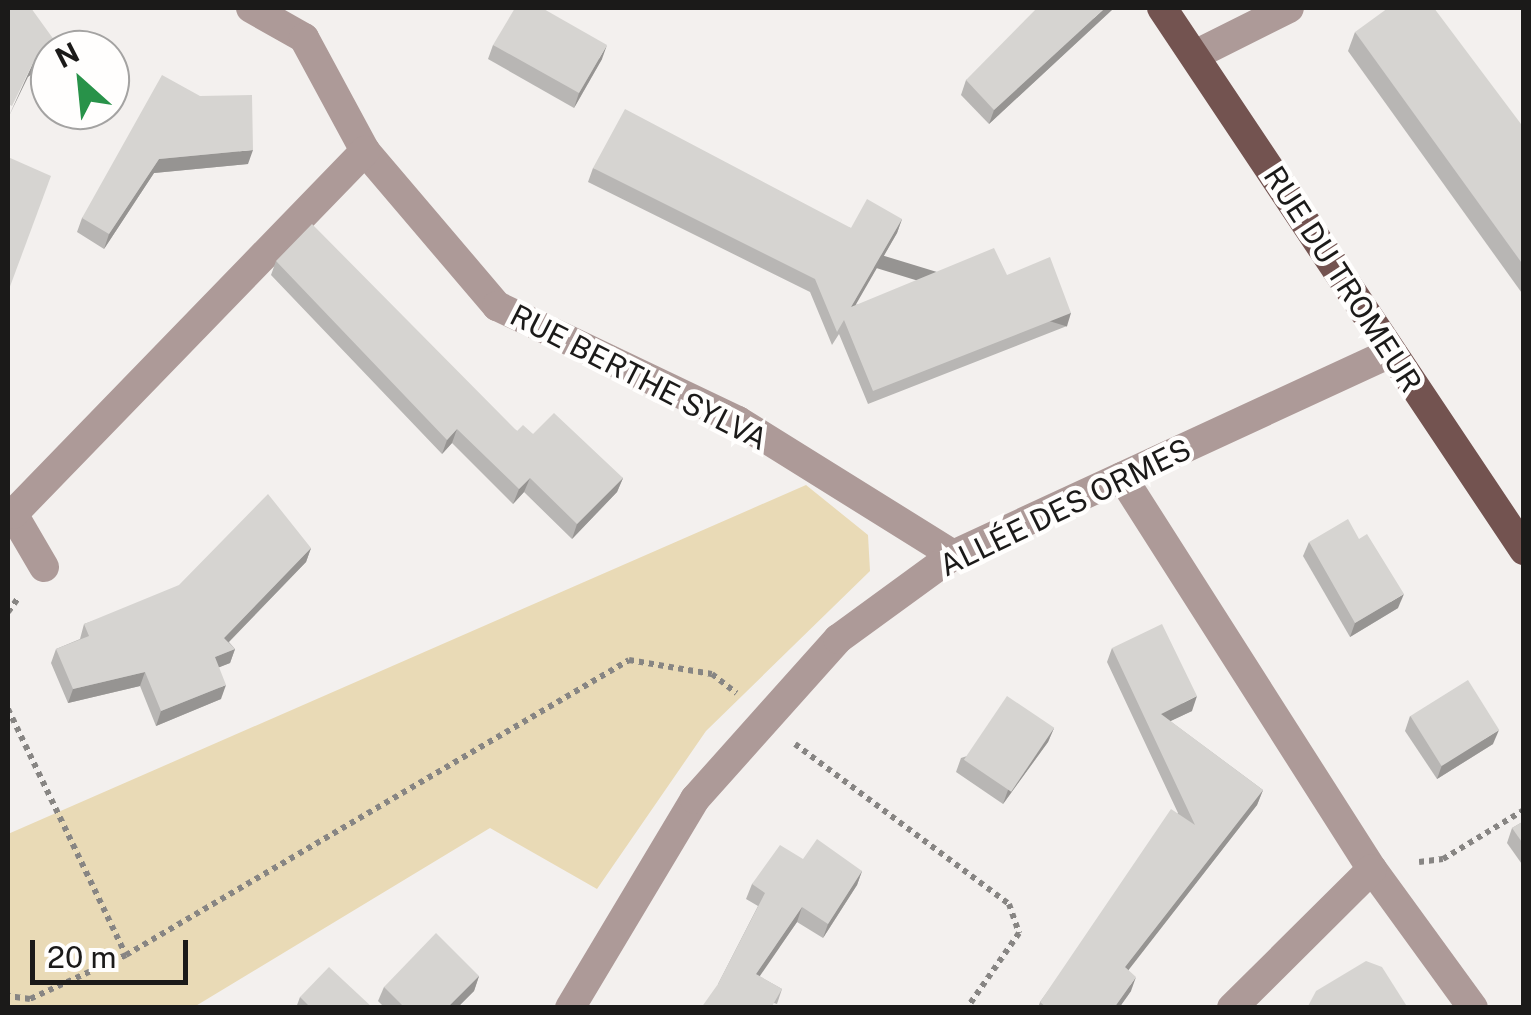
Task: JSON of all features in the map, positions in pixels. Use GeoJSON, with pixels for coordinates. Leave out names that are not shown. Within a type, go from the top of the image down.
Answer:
{"type":"FeatureCollection","features":[{"type":"Feature","properties":{"kind":"main road","name":"RUE DU TROMEUR"},"geometry":{"type":"LineString","coordinates":[[1162,8],[1524,550]]}},
{"type":"Feature","properties":{"kind":"street","name":"RUE BERTHE SYLVA"},"geometry":{"type":"LineString","coordinates":[[251,8],[304,38],[365,152],[496,306],[738,421],[953,554]]}},
{"type":"Feature","properties":{"kind":"street"},"geometry":{"type":"LineString","coordinates":[[1194,55],[1289,8]]}},
{"type":"Feature","properties":{"kind":"street"},"geometry":{"type":"LineString","coordinates":[[44,566],[12,514],[365,152]]}},
{"type":"Feature","properties":{"kind":"street","name":"ALLÉE DES ORMES"},"geometry":{"type":"LineString","coordinates":[[570,1008],[695,799],[764,716],[838,638],[953,554],[1391,353]]}},
{"type":"Feature","properties":{"kind":"street"},"geometry":{"type":"LineString","coordinates":[[1122,477],[1372,869],[1474,1008]]}},
{"type":"Feature","properties":{"kind":"street"},"geometry":{"type":"LineString","coordinates":[[1232,1008],[1372,869]]}},
{"type":"Feature","properties":{"kind":"path"},"geometry":{"type":"LineString","coordinates":[[8,996],[30,999],[126,954],[630,660],[712,674],[1009,904],[1019,933],[967,1008]]}},
{"type":"Feature","properties":{"kind":"path"},"geometry":{"type":"LineString","coordinates":[[8,709],[126,954]]}},
{"type":"Feature","properties":{"kind":"path"},"geometry":{"type":"LineString","coordinates":[[1372,869],[1443,859],[1524,810]]}},
{"type":"Feature","properties":{"kind":"shaded area"},"geometry":{"type":"Polygon","coordinates":[[[806,485],[868,535],[870,571],[706,731],[597,889],[490,828],[194,1007],[8,1007],[8,834],[806,485]]]}},
{"type":"Feature","properties":{"kind":"building"},"geometry":{"type":"Polygon","coordinates":[[[8,8],[31,8],[47,30],[30,30],[30,69],[12,106],[8,104],[8,8]]]}},
{"type":"Feature","properties":{"kind":"building"},"geometry":{"type":"Polygon","coordinates":[[[515,8],[542,8],[607,45],[579,93],[493,45],[515,8]]]}},
{"type":"Feature","properties":{"kind":"building"},"geometry":{"type":"Polygon","coordinates":[[[1037,8],[1105,8],[994,110],[966,80],[1037,8]]]}},
{"type":"Feature","properties":{"kind":"building"},"geometry":{"type":"Polygon","coordinates":[[[1388,8],[1434,8],[1524,128],[1524,266],[1355,32],[1388,8]]]}},
{"type":"Feature","properties":{"kind":"building"},"geometry":{"type":"Polygon","coordinates":[[[162,75],[200,96],[252,95],[253,150],[159,159],[109,234],[82,218],[162,75]]]}},
{"type":"Feature","properties":{"kind":"building"},"geometry":{"type":"Polygon","coordinates":[[[625,109],[851,228],[867,199],[902,219],[851,307],[994,248],[1007,275],[1050,257],[1071,313],[873,391],[844,320],[837,332],[815,279],[593,168],[625,109]]]}},
{"type":"Feature","properties":{"kind":"building"},"geometry":{"type":"Polygon","coordinates":[[[8,157],[51,176],[8,292],[8,157]]]}},
{"type":"Feature","properties":{"kind":"building"},"geometry":{"type":"Polygon","coordinates":[[[312,224],[517,431],[523,425],[533,434],[554,413],[623,478],[577,524],[530,478],[519,489],[457,429],[447,440],[276,261],[312,224]]]}},
{"type":"Feature","properties":{"kind":"building"},"geometry":{"type":"Polygon","coordinates":[[[268,494],[311,548],[224,638],[235,649],[215,657],[226,685],[161,711],[145,672],[73,689],[56,649],[89,636],[84,624],[179,585],[268,494]]]}},
{"type":"Feature","properties":{"kind":"building"},"geometry":{"type":"Polygon","coordinates":[[[1348,519],[1359,539],[1367,534],[1404,594],[1355,623],[1309,542],[1348,519]]]}},
{"type":"Feature","properties":{"kind":"building"},"geometry":{"type":"Polygon","coordinates":[[[1162,624],[1197,696],[1161,714],[1263,790],[1125,967],[1136,977],[1114,1008],[1047,1008],[1040,1002],[1171,809],[1195,825],[1112,648],[1162,624]]]}},
{"type":"Feature","properties":{"kind":"building"},"geometry":{"type":"Polygon","coordinates":[[[1468,680],[1499,730],[1442,766],[1410,716],[1468,680]]]}},
{"type":"Feature","properties":{"kind":"building"},"geometry":{"type":"Polygon","coordinates":[[[1007,696],[1054,728],[1011,792],[964,760],[1007,696]]]}},
{"type":"Feature","properties":{"kind":"building"},"geometry":{"type":"Polygon","coordinates":[[[1524,821],[1524,845],[1512,828],[1524,821]]]}},
{"type":"Feature","properties":{"kind":"building"},"geometry":{"type":"Polygon","coordinates":[[[817,839],[862,871],[828,924],[802,907],[756,974],[782,989],[771,1008],[701,1008],[718,984],[765,893],[752,884],[780,845],[803,859],[817,839]]]}},
{"type":"Feature","properties":{"kind":"building"},"geometry":{"type":"Polygon","coordinates":[[[436,933],[479,976],[447,1008],[405,1008],[384,987],[436,933]]]}},
{"type":"Feature","properties":{"kind":"building"},"geometry":{"type":"Polygon","coordinates":[[[1366,961],[1382,967],[1408,1008],[1307,1008],[1316,991],[1366,961]]]}},
{"type":"Feature","properties":{"kind":"building"},"geometry":{"type":"Polygon","coordinates":[[[329,967],[373,1008],[311,1008],[300,997],[329,967]]]}}]}
